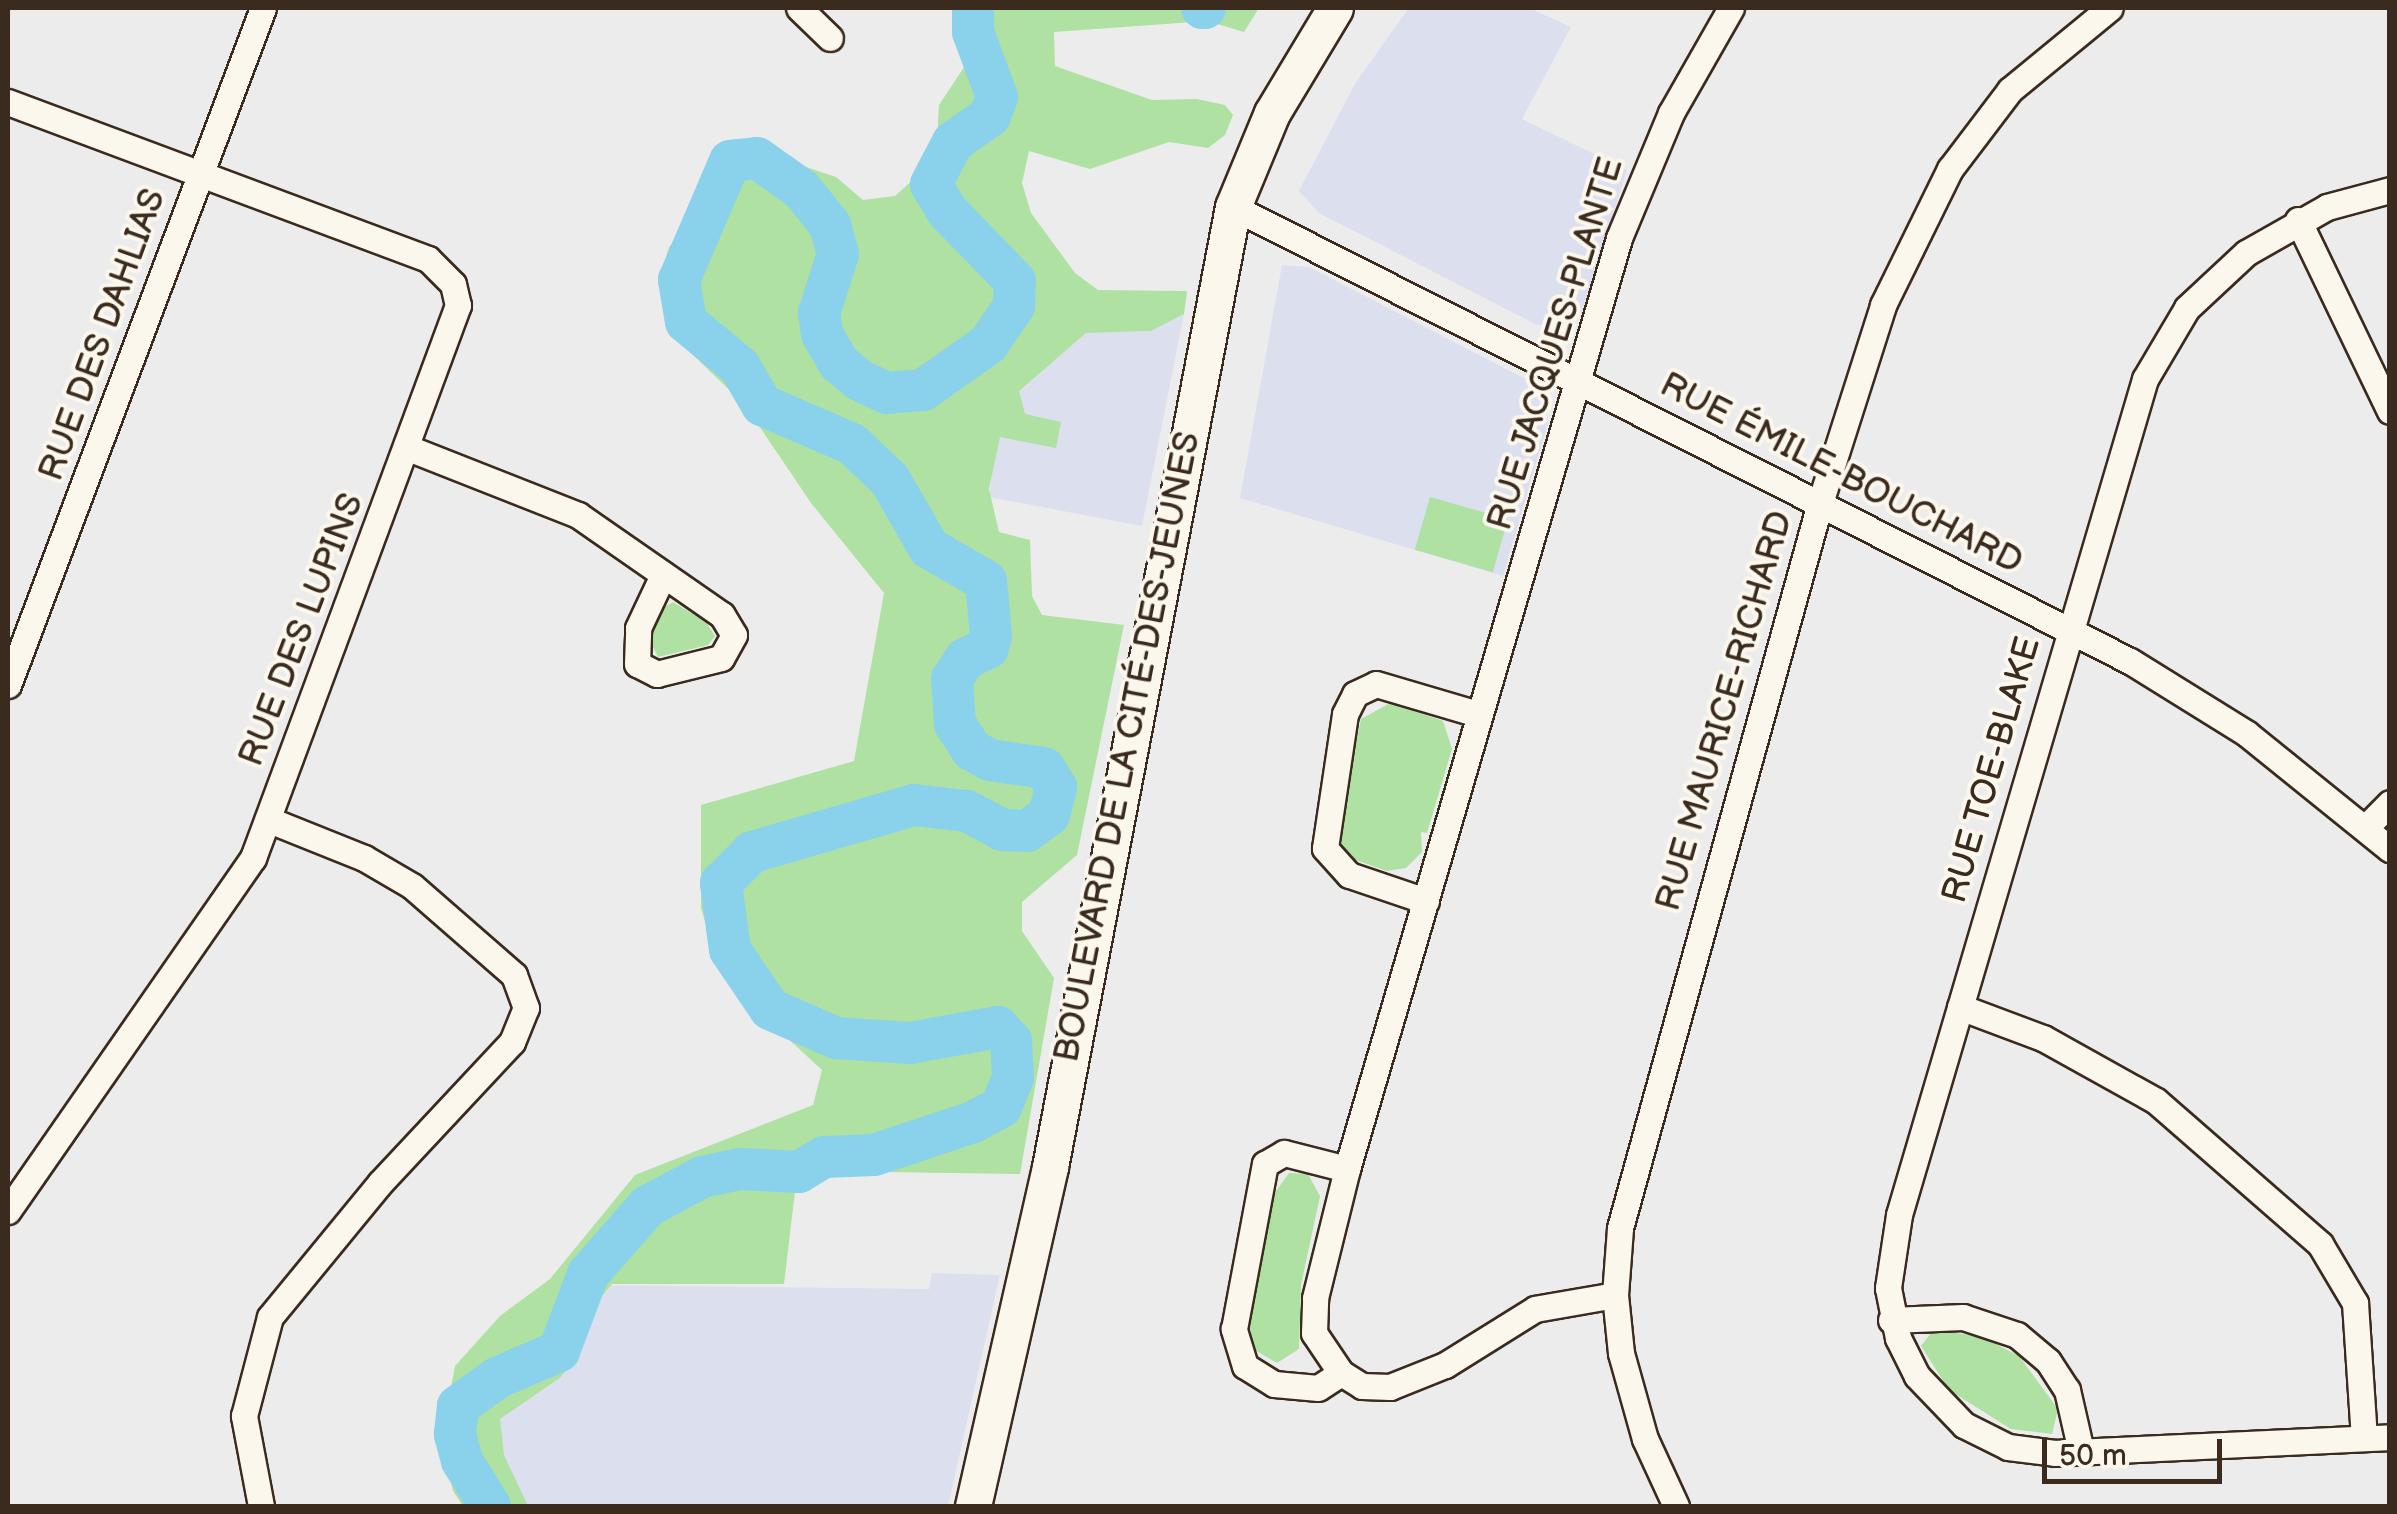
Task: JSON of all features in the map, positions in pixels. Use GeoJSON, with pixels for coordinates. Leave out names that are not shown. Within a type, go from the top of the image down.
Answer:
{"type":"FeatureCollection","features":[{"type":"Feature","properties":{"kind":"main road","name":"BOULEVARD DE LA CITÉ-DES-JEUNES"},"geometry":{"type":"LineString","coordinates":[[974,1506],[1050,1167],[1233,207],[1276,104],[1336,8]]}},
{"type":"Feature","properties":{"kind":"street","name":"RUE DES DAHLIAS"},"geometry":{"type":"LineString","coordinates":[[8,685],[263,8]]}},
{"type":"Feature","properties":{"kind":"street"},"geometry":{"type":"LineString","coordinates":[[799,8],[830,38]]}},
{"type":"Feature","properties":{"kind":"street","name":"RUE JACQUES-PLANTE"},"geometry":{"type":"LineString","coordinates":[[1341,1373],[1318,1346],[1314,1312],[1347,1169],[1478,714],[1637,188],[1730,8]]}},
{"type":"Feature","properties":{"kind":"street","name":"RUE MAURICE-RICHARD"},"geometry":{"type":"LineString","coordinates":[[1676,1506],[1632,1400],[1615,1295],[1628,1180],[1820,503],[1883,305],[1950,169],[2010,90],[2110,8]]}},
{"type":"Feature","properties":{"kind":"street"},"geometry":{"type":"LineString","coordinates":[[8,102],[200,174]]}},
{"type":"Feature","properties":{"kind":"street","name":"RUE DES LUPINS"},"geometry":{"type":"LineString","coordinates":[[8,1211],[230,895],[269,820],[457,317],[457,294],[446,274],[428,260],[200,174]]}},
{"type":"Feature","properties":{"kind":"street","name":"RUE TOE-BLAKE"},"geometry":{"type":"LineString","coordinates":[[2377,1437],[2028,1452],[1964,1425],[1918,1376],[1892,1320],[1892,1244],[2133,412],[2159,350],[2226,270],[2298,220],[2390,190]]}},
{"type":"Feature","properties":{"kind":"street","name":"RUE ÉMILE-BOUCHARD"},"geometry":{"type":"LineString","coordinates":[[1233,207],[2069,630],[2246,733],[2390,849]]}},
{"type":"Feature","properties":{"kind":"street"},"geometry":{"type":"LineString","coordinates":[[2298,220],[2390,411]]}},
{"type":"Feature","properties":{"kind":"street"},"geometry":{"type":"LineString","coordinates":[[408,448],[566,508],[663,575]]}},
{"type":"Feature","properties":{"kind":"street"},"geometry":{"type":"LineString","coordinates":[[1426,900],[1349,874],[1325,848],[1345,714],[1355,694],[1376,684],[1478,714]]}},
{"type":"Feature","properties":{"kind":"street"},"geometry":{"type":"LineString","coordinates":[[2366,827],[2390,802]]}},
{"type":"Feature","properties":{"kind":"street"},"geometry":{"type":"LineString","coordinates":[[262,1506],[244,1426],[254,1361],[270,1316],[380,1183],[512,1042],[526,1008],[514,975],[412,886],[364,858],[269,820]]}},
{"type":"Feature","properties":{"kind":"street"},"geometry":{"type":"LineString","coordinates":[[1960,1007],[2044,1038],[2156,1101],[2320,1244],[2355,1304],[2377,1437]]}},
{"type":"Feature","properties":{"kind":"street"},"geometry":{"type":"LineString","coordinates":[[1347,1169],[1284,1153],[1265,1164],[1234,1329],[1245,1366],[1274,1384],[1318,1388],[1341,1373],[1375,1388],[1407,1382],[1535,1309],[1615,1295]]}},
{"type":"Feature","properties":{"kind":"street"},"geometry":{"type":"LineString","coordinates":[[1892,1320],[1962,1317],[2017,1334],[2048,1361],[2067,1390],[2081,1451]]}},
{"type":"Feature","properties":{"kind":"shaded area"},"geometry":{"type":"Polygon","coordinates":[[[1409,8],[1529,8],[1571,27],[1522,119],[1627,170],[1581,314],[1575,311],[1566,324],[1537,325],[1319,213],[1299,191],[1356,82],[1409,8]]]}},
{"type":"Feature","properties":{"kind":"shaded area"},"geometry":{"type":"Polygon","coordinates":[[[1282,265],[1309,267],[1543,388],[1548,422],[1503,576],[1240,498],[1282,265]]]}},
{"type":"Feature","properties":{"kind":"shaded area"},"geometry":{"type":"Polygon","coordinates":[[[1184,314],[1142,526],[989,497],[992,474],[970,431],[1086,333],[1151,331],[1184,314]]]}},
{"type":"Feature","properties":{"kind":"shaded area"},"geometry":{"type":"Polygon","coordinates":[[[932,1273],[1000,1275],[948,1506],[503,1506],[473,1416],[593,1285],[929,1289],[932,1273]]]}},
{"type":"Feature","properties":{"kind":"green space"},"geometry":{"type":"Polygon","coordinates":[[[961,8],[1259,8],[1244,32],[1207,21],[1054,32],[1055,66],[1152,100],[1197,99],[1225,105],[1233,115],[1225,135],[1208,148],[1169,142],[1090,169],[1029,151],[1022,183],[1031,213],[1075,273],[1098,290],[1187,291],[1184,314],[1151,331],[1086,333],[1019,391],[1025,414],[1061,422],[1056,448],[1000,437],[989,489],[999,532],[1030,540],[1032,596],[1042,615],[1124,625],[1077,855],[1022,902],[1022,931],[1054,978],[1020,1174],[815,1171],[796,1183],[784,1284],[612,1284],[596,1303],[582,1348],[561,1377],[500,1419],[504,1455],[528,1506],[463,1506],[453,1491],[441,1439],[455,1366],[500,1316],[550,1279],[635,1175],[813,1105],[822,1070],[754,1007],[717,962],[701,908],[701,805],[854,761],[884,593],[811,503],[745,405],[690,352],[666,310],[660,277],[669,247],[693,218],[720,161],[746,147],[836,177],[863,200],[895,196],[936,159],[939,105],[974,52],[961,8]]]}},
{"type":"Feature","properties":{"kind":"green space"},"geometry":{"type":"Polygon","coordinates":[[[1430,497],[1508,519],[1493,572],[1415,550],[1430,497]]]}},
{"type":"Feature","properties":{"kind":"green space"},"geometry":{"type":"Polygon","coordinates":[[[673,602],[706,622],[715,636],[708,645],[658,657],[650,641],[663,608],[673,602]]]}},
{"type":"Feature","properties":{"kind":"green space"},"geometry":{"type":"Polygon","coordinates":[[[1390,703],[1443,721],[1452,749],[1427,833],[1421,832],[1422,852],[1406,868],[1387,871],[1356,860],[1342,846],[1339,829],[1361,719],[1390,703]]]}},
{"type":"Feature","properties":{"kind":"green space"},"geometry":{"type":"Polygon","coordinates":[[[1289,1173],[1308,1174],[1320,1196],[1301,1285],[1299,1349],[1277,1363],[1253,1349],[1250,1327],[1271,1198],[1289,1173]]]}},
{"type":"Feature","properties":{"kind":"green space"},"geometry":{"type":"Polygon","coordinates":[[[1944,1331],[1982,1337],[2019,1356],[2058,1409],[2052,1434],[2011,1429],[1949,1390],[1921,1346],[1931,1333],[1944,1331]]]}},
{"type":"Feature","properties":{"kind":"waterway"},"geometry":{"type":"LineString","coordinates":[[490,1506],[462,1461],[455,1434],[458,1406],[497,1378],[559,1351],[588,1274],[648,1206],[702,1177],[741,1169],[799,1172],[824,1157],[874,1155],[973,1122],[1001,1107],[1013,1078],[1011,1041],[998,1027],[910,1043],[836,1038],[770,1009],[730,950],[721,883],[752,852],[914,805],[967,811],[1002,830],[1027,831],[1049,815],[1056,787],[1044,768],[990,760],[972,750],[955,724],[952,679],[965,659],[988,648],[991,635],[986,581],[929,548],[890,480],[852,444],[762,405],[740,367],[686,322],[679,280],[730,161],[757,158],[801,189],[830,225],[838,254],[819,313],[822,334],[839,363],[859,380],[887,393],[923,390],[988,344],[1014,306],[1015,281],[947,211],[931,184],[953,142],[990,116],[997,97],[973,32],[973,8]]}}]}
